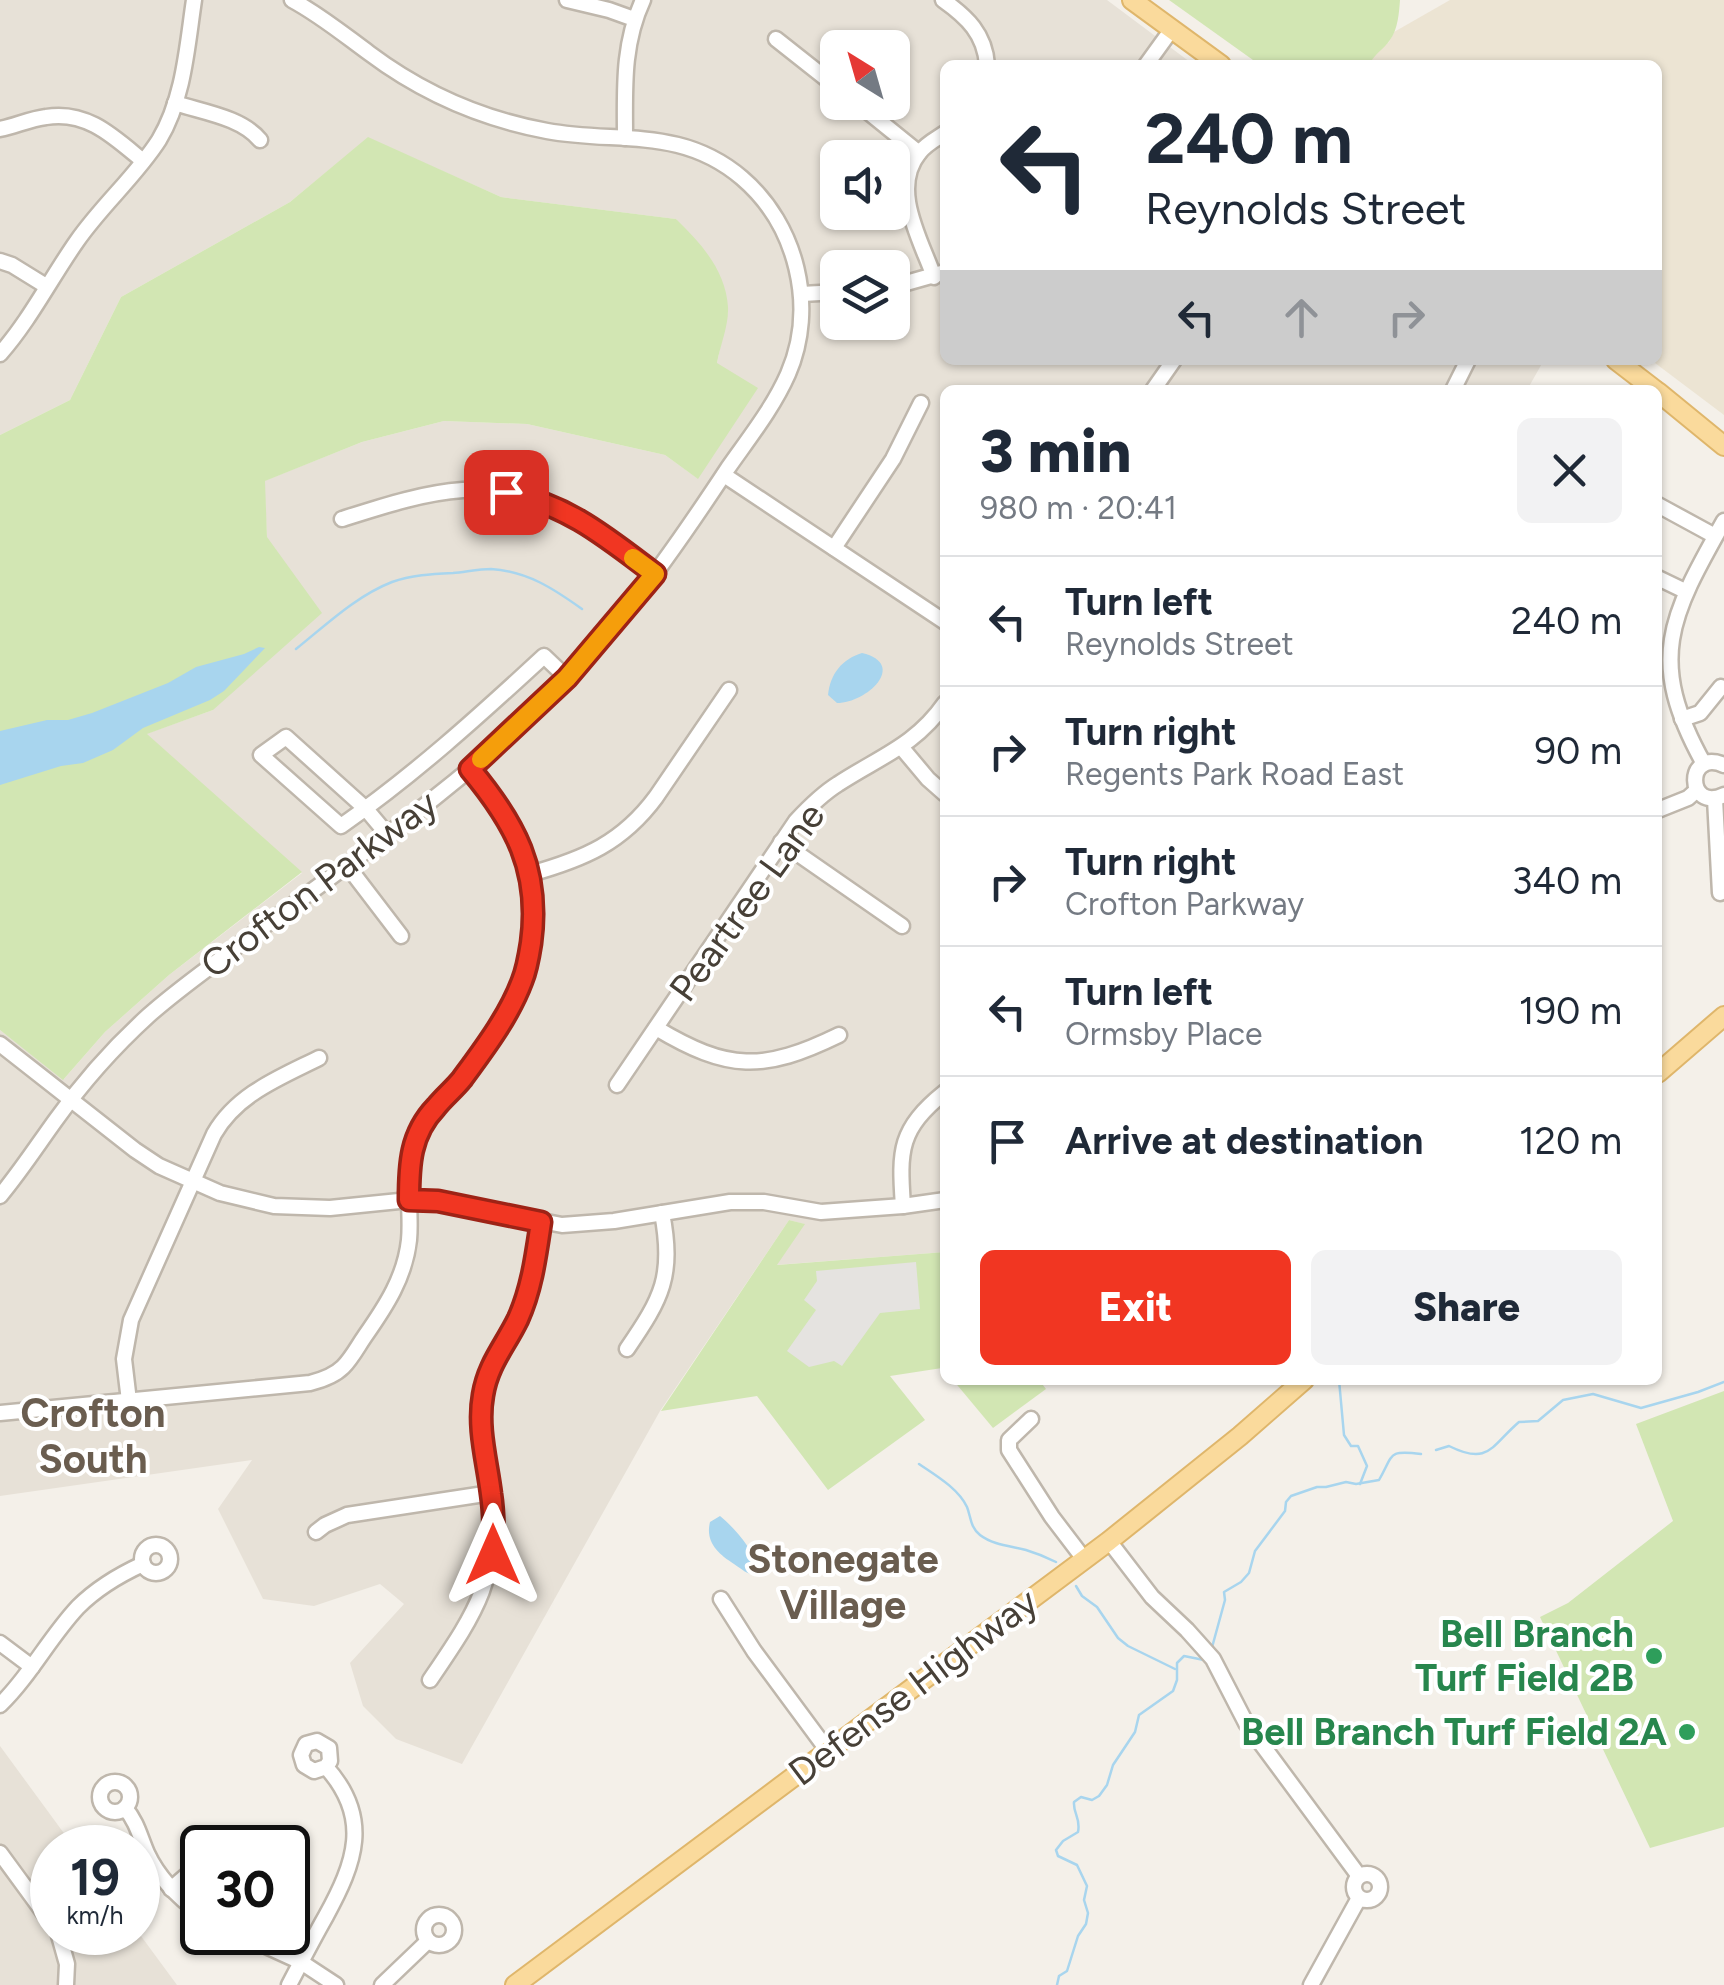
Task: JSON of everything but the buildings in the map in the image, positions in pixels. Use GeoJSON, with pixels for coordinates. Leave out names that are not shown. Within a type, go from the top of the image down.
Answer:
{"type":"FeatureCollection","features":[{"type":"Feature","properties":{"kind":"main road"},"geometry":{"type":"LineString","coordinates":[[1132,0],[1215,60]]}},
{"type":"Feature","properties":{"kind":"main road"},"geometry":{"type":"LineString","coordinates":[[1622,365],[1648,385]]}},
{"type":"Feature","properties":{"kind":"main road"},"geometry":{"type":"LineString","coordinates":[[1662,396],[1724,446]]}},
{"type":"Feature","properties":{"kind":"main road"},"geometry":{"type":"LineString","coordinates":[[1662,1070],[1724,1016]]}},
{"type":"Feature","properties":{"kind":"main road","name":"Defense Highway"},"geometry":{"type":"LineString","coordinates":[[515,1985],[1084,1560],[1298,1385]]}},
{"type":"Feature","properties":{"kind":"street"},"geometry":{"type":"LineString","coordinates":[[0,354],[94,218],[158,141],[181,86],[194,0]]}},
{"type":"Feature","properties":{"kind":"street","name":"Crofton Parkway"},"geometry":{"type":"LineString","coordinates":[[0,1196],[71,1100],[150,1015],[470,769],[567,678],[655,574],[724,475],[773,403],[798,342],[802,294],[790,247],[762,198],[724,164],[685,146],[650,138],[537,129],[456,104],[397,72],[328,21],[292,0]]}},
{"type":"Feature","properties":{"kind":"street"},"geometry":{"type":"LineString","coordinates":[[568,0],[634,19]]}},
{"type":"Feature","properties":{"kind":"street"},"geometry":{"type":"LineString","coordinates":[[625,138],[626,54],[643,0]]}},
{"type":"Feature","properties":{"kind":"street"},"geometry":{"type":"LineString","coordinates":[[942,0],[973,25],[986,51],[986,60]]}},
{"type":"Feature","properties":{"kind":"street"},"geometry":{"type":"LineString","coordinates":[[1150,60],[1172,29]]}},
{"type":"Feature","properties":{"kind":"street"},"geometry":{"type":"LineString","coordinates":[[776,39],[820,74]]}},
{"type":"Feature","properties":{"kind":"street"},"geometry":{"type":"LineString","coordinates":[[175,103],[240,124],[260,140]]}},
{"type":"Feature","properties":{"kind":"street"},"geometry":{"type":"LineString","coordinates":[[0,129],[48,116],[76,118],[92,122],[143,162]]}},
{"type":"Feature","properties":{"kind":"street"},"geometry":{"type":"LineString","coordinates":[[878,120],[919,153]]}},
{"type":"Feature","properties":{"kind":"street"},"geometry":{"type":"LineString","coordinates":[[910,282],[939,274],[907,194],[910,173],[919,153],[940,137]]}},
{"type":"Feature","properties":{"kind":"street"},"geometry":{"type":"LineString","coordinates":[[0,261],[46,286]]}},
{"type":"Feature","properties":{"kind":"street"},"geometry":{"type":"LineString","coordinates":[[802,294],[820,293]]}},
{"type":"Feature","properties":{"kind":"street"},"geometry":{"type":"LineString","coordinates":[[834,548],[893,458],[921,403]]}},
{"type":"Feature","properties":{"kind":"street"},"geometry":{"type":"LineString","coordinates":[[724,475],[940,619]]}},
{"type":"Feature","properties":{"kind":"street"},"geometry":{"type":"LineString","coordinates":[[342,519],[441,491],[506,492],[533,498],[582,520],[655,574]]}},
{"type":"Feature","properties":{"kind":"street"},"geometry":{"type":"LineString","coordinates":[[1662,507],[1715,536]]}},
{"type":"Feature","properties":{"kind":"street"},"geometry":{"type":"LineString","coordinates":[[1704,764],[1682,720],[1664,648],[1686,591],[1724,521]]}},
{"type":"Feature","properties":{"kind":"street"},"geometry":{"type":"LineString","coordinates":[[1662,580],[1686,591]]}},
{"type":"Feature","properties":{"kind":"street"},"geometry":{"type":"LineString","coordinates":[[387,834],[366,809],[286,737],[262,755],[342,826],[366,809],[434,756],[544,656],[567,678]]}},
{"type":"Feature","properties":{"kind":"street"},"geometry":{"type":"LineString","coordinates":[[1682,720],[1700,713],[1722,687]]}},
{"type":"Feature","properties":{"kind":"street"},"geometry":{"type":"LineString","coordinates":[[530,874],[572,863],[627,830],[644,814],[729,690]]}},
{"type":"Feature","properties":{"kind":"street","name":"Peartree Lane"},"geometry":{"type":"LineString","coordinates":[[616,1085],[796,821],[821,796],[902,748],[940,709]]}},
{"type":"Feature","properties":{"kind":"street"},"geometry":{"type":"LineString","coordinates":[[902,748],[940,790]]}},
{"type":"Feature","properties":{"kind":"street"},"geometry":{"type":"LineString","coordinates":[[1720,893],[1719,797],[1703,796],[1694,778],[1704,764],[1724,765]]}},
{"type":"Feature","properties":{"kind":"street"},"geometry":{"type":"LineString","coordinates":[[0,1414],[310,1383],[344,1366],[400,1278],[409,1239],[409,1168],[416,1135],[434,1108],[460,1082],[512,1004],[524,979],[533,927],[530,874],[512,827],[470,769]]}},
{"type":"Feature","properties":{"kind":"street"},"geometry":{"type":"LineString","coordinates":[[1662,808],[1698,790]]}},
{"type":"Feature","properties":{"kind":"street"},"geometry":{"type":"LineString","coordinates":[[782,842],[902,926]]}},
{"type":"Feature","properties":{"kind":"street"},"geometry":{"type":"LineString","coordinates":[[346,864],[400,936]]}},
{"type":"Feature","properties":{"kind":"street"},"geometry":{"type":"LineString","coordinates":[[656,1028],[691,1048],[728,1060],[751,1062],[791,1057],[839,1036]]}},
{"type":"Feature","properties":{"kind":"street"},"geometry":{"type":"LineString","coordinates":[[0,1044],[147,1158],[192,1183],[244,1200],[302,1208],[438,1201],[541,1222],[582,1224],[748,1202],[820,1212],[940,1201]]}},
{"type":"Feature","properties":{"kind":"street"},"geometry":{"type":"LineString","coordinates":[[128,1401],[124,1360],[128,1333],[214,1134],[232,1108],[257,1090],[319,1058]]}},
{"type":"Feature","properties":{"kind":"street"},"geometry":{"type":"LineString","coordinates":[[903,1206],[900,1167],[907,1135],[921,1113],[940,1096]]}},
{"type":"Feature","properties":{"kind":"street"},"geometry":{"type":"LineString","coordinates":[[627,1349],[653,1312],[666,1276],[668,1250],[662,1213]]}},
{"type":"Feature","properties":{"kind":"street"},"geometry":{"type":"LineString","coordinates":[[430,1680],[466,1628],[483,1592],[493,1555],[491,1493],[482,1434],[483,1396],[495,1357],[524,1305],[541,1222]]}},
{"type":"Feature","properties":{"kind":"street"},"geometry":{"type":"LineString","coordinates":[[1031,1418],[1009,1440],[1009,1450],[1084,1560]]}},
{"type":"Feature","properties":{"kind":"street"},"geometry":{"type":"LineString","coordinates":[[316,1532],[347,1514],[491,1493]]}},
{"type":"Feature","properties":{"kind":"street"},"geometry":{"type":"LineString","coordinates":[[1110,1540],[1152,1597],[1209,1654],[1246,1723],[1359,1876]]}},
{"type":"Feature","properties":{"kind":"street"},"geometry":{"type":"LineString","coordinates":[[0,1705],[80,1605],[105,1584],[143,1564]]}},
{"type":"Feature","properties":{"kind":"street"},"geometry":{"type":"LineString","coordinates":[[721,1599],[828,1750]]}},
{"type":"Feature","properties":{"kind":"street"},"geometry":{"type":"LineString","coordinates":[[0,1643],[32,1667]]}},
{"type":"Feature","properties":{"kind":"street"},"geometry":{"type":"LineString","coordinates":[[289,1985],[349,1872],[356,1839],[344,1789],[326,1766]]}},
{"type":"Feature","properties":{"kind":"street"},"geometry":{"type":"LineString","coordinates":[[126,1808],[148,1856],[180,1896]]}},
{"type":"Feature","properties":{"kind":"street"},"geometry":{"type":"LineString","coordinates":[[0,1853],[30,1894]]}},
{"type":"Feature","properties":{"kind":"street"},"geometry":{"type":"LineString","coordinates":[[1373,1875],[1380,1885],[1378,1893],[1372,1899],[1359,1898],[1353,1887],[1359,1876],[1373,1875]]}},
{"type":"Feature","properties":{"kind":"street"},"geometry":{"type":"LineString","coordinates":[[172,1889],[180,1882]]}},
{"type":"Feature","properties":{"kind":"street"},"geometry":{"type":"LineString","coordinates":[[1311,1985],[1359,1898]]}},
{"type":"Feature","properties":{"kind":"street"},"geometry":{"type":"LineString","coordinates":[[382,1985],[428,1941]]}},
{"type":"Feature","properties":{"kind":"street"},"geometry":{"type":"LineString","coordinates":[[64,1955],[66,1985]]}},
{"type":"Feature","properties":{"kind":"street"},"geometry":{"type":"LineString","coordinates":[[286,1955],[336,1985]]}},
{"type":"Feature","properties":{"kind":"shaded area"},"geometry":{"type":"Polygon","coordinates":[[[0,0],[1107,0],[1187,60],[940,60],[940,365],[1541,365],[1530,385],[940,385],[940,1252],[775,1265],[804,1224],[789,1220],[660,1411],[462,1764],[396,1739],[363,1706],[350,1663],[404,1604],[380,1584],[314,1606],[263,1599],[218,1509],[252,1460],[0,1496],[0,1030],[64,1079],[105,1032],[169,975],[302,873],[146,734],[213,710],[267,537],[264,481],[362,442],[444,421],[527,424],[665,455],[697,478],[728,310],[676,219],[501,197],[368,138],[290,202],[121,297],[70,400],[0,435],[0,0]]]}},
{"type":"Feature","properties":{"kind":"shaded area"},"geometry":{"type":"Polygon","coordinates":[[[1450,0],[1724,0],[1724,415],[1658,365],[1662,365],[1662,60],[1372,60],[1394,32],[1450,0]]]}},
{"type":"Feature","properties":{"kind":"shaded area"},"geometry":{"type":"Polygon","coordinates":[[[916,1262],[920,1309],[880,1313],[842,1366],[834,1361],[809,1367],[787,1351],[816,1310],[804,1300],[817,1281],[816,1271],[916,1262]]]}},
{"type":"Feature","properties":{"kind":"shaded area"},"geometry":{"type":"Polygon","coordinates":[[[0,1746],[58,1825],[30,1825],[30,1955],[155,1955],[177,1985],[0,1985],[0,1746]]]}},
{"type":"Feature","properties":{"kind":"green space"},"geometry":{"type":"Polygon","coordinates":[[[1169,0],[1400,0],[1393,36],[1372,60],[1253,60],[1169,0]]]}},
{"type":"Feature","properties":{"kind":"green space"},"geometry":{"type":"Polygon","coordinates":[[[368,137],[501,197],[676,219],[711,258],[723,281],[727,321],[717,363],[758,388],[698,479],[665,455],[527,424],[444,421],[362,442],[265,481],[267,537],[322,613],[213,710],[147,734],[302,872],[169,975],[105,1032],[63,1080],[0,1030],[0,435],[70,400],[121,297],[290,202],[368,137]]]}},
{"type":"Feature","properties":{"kind":"green space"},"geometry":{"type":"Polygon","coordinates":[[[789,1220],[805,1224],[777,1265],[940,1252],[940,1368],[890,1376],[925,1420],[828,1490],[757,1396],[661,1411],[789,1220]]]}},
{"type":"Feature","properties":{"kind":"green space"},"geometry":{"type":"Polygon","coordinates":[[[957,1385],[1043,1385],[1046,1389],[993,1428],[957,1385]]]}},
{"type":"Feature","properties":{"kind":"green space"},"geometry":{"type":"Polygon","coordinates":[[[1724,1391],[1724,1827],[1650,1848],[1540,1617],[1568,1603],[1673,1521],[1636,1424],[1724,1391]]]}},
{"type":"Feature","properties":{"kind":"water"},"geometry":{"type":"Polygon","coordinates":[[[265,648],[224,691],[210,700],[143,728],[113,750],[83,763],[0,785],[0,731],[92,713],[168,683],[196,667],[265,648]]]}},
{"type":"Feature","properties":{"kind":"water"},"geometry":{"type":"Polygon","coordinates":[[[862,653],[882,665],[878,682],[860,697],[837,703],[828,695],[834,674],[843,663],[862,653]]]}},
{"type":"Feature","properties":{"kind":"water"},"geometry":{"type":"Polygon","coordinates":[[[720,1516],[749,1549],[760,1572],[757,1575],[742,1570],[714,1547],[709,1536],[710,1522],[720,1516]]]}},
{"type":"Feature","properties":{"kind":"waterway"},"geometry":{"type":"LineString","coordinates":[[296,649],[366,595],[392,582],[422,575],[504,570],[540,582],[582,609]]}},
{"type":"Feature","properties":{"kind":"waterway"},"geometry":{"type":"LineString","coordinates":[[1436,1450],[1449,1446],[1481,1454],[1519,1422],[1538,1421],[1563,1400],[1593,1394],[1641,1408],[1724,1382]]}},
{"type":"Feature","properties":{"kind":"waterway"},"geometry":{"type":"LineString","coordinates":[[1339,1385],[1344,1435],[1351,1446],[1358,1446],[1367,1466],[1360,1484]]}},
{"type":"Feature","properties":{"kind":"waterway"},"geometry":{"type":"LineString","coordinates":[[1211,1651],[1224,1592],[1249,1573],[1255,1551],[1285,1511],[1291,1496],[1317,1487],[1379,1480],[1393,1456],[1421,1454]]}},
{"type":"Feature","properties":{"kind":"waterway"},"geometry":{"type":"LineString","coordinates":[[919,1464],[958,1494],[980,1535],[1056,1562]]}},
{"type":"Feature","properties":{"kind":"waterway"},"geometry":{"type":"LineString","coordinates":[[1076,1586],[1097,1607],[1118,1638],[1175,1669]]}},
{"type":"Feature","properties":{"kind":"waterway"},"geometry":{"type":"LineString","coordinates":[[1057,1985],[1059,1976],[1067,1971],[1088,1913],[1084,1900],[1087,1886],[1077,1865],[1058,1856],[1056,1850],[1078,1832],[1074,1802],[1081,1797],[1092,1800],[1099,1796],[1135,1732],[1139,1715],[1173,1691],[1177,1663],[1184,1656],[1204,1660],[1206,1657]]}},
{"type":"Feature","properties":{"kind":"slow traffic"},"geometry":{"type":"LineString","coordinates":[[481,759],[567,678],[655,574],[633,558]]}},
{"type":"Feature","properties":{"kind":"place","name":"Bell Branch Turf Field 2B"},"geometry":{"type":"Point","coordinates":[1654,1656]}},
{"type":"Feature","properties":{"kind":"place","name":"Bell Branch Turf Field 2A"},"geometry":{"type":"Point","coordinates":[1687,1732]}},
{"type":"Feature","properties":{"kind":"district","name":"Crofton South"},"geometry":{"type":"Point","coordinates":[93,1436]}},
{"type":"Feature","properties":{"kind":"district","name":"Stonegate Village"},"geometry":{"type":"Point","coordinates":[843,1582]}},
{"type":"Feature","properties":{"kind":"route"},"geometry":{"type":"LineString","coordinates":[[493,1555],[491,1493],[480,1418],[483,1396],[495,1357],[524,1305],[541,1222],[438,1201],[409,1200],[411,1149],[416,1135],[498,1028],[524,979],[530,951],[530,874],[522,849],[495,799],[470,769],[567,678],[655,574],[582,520],[533,498],[506,492]]}}]}
